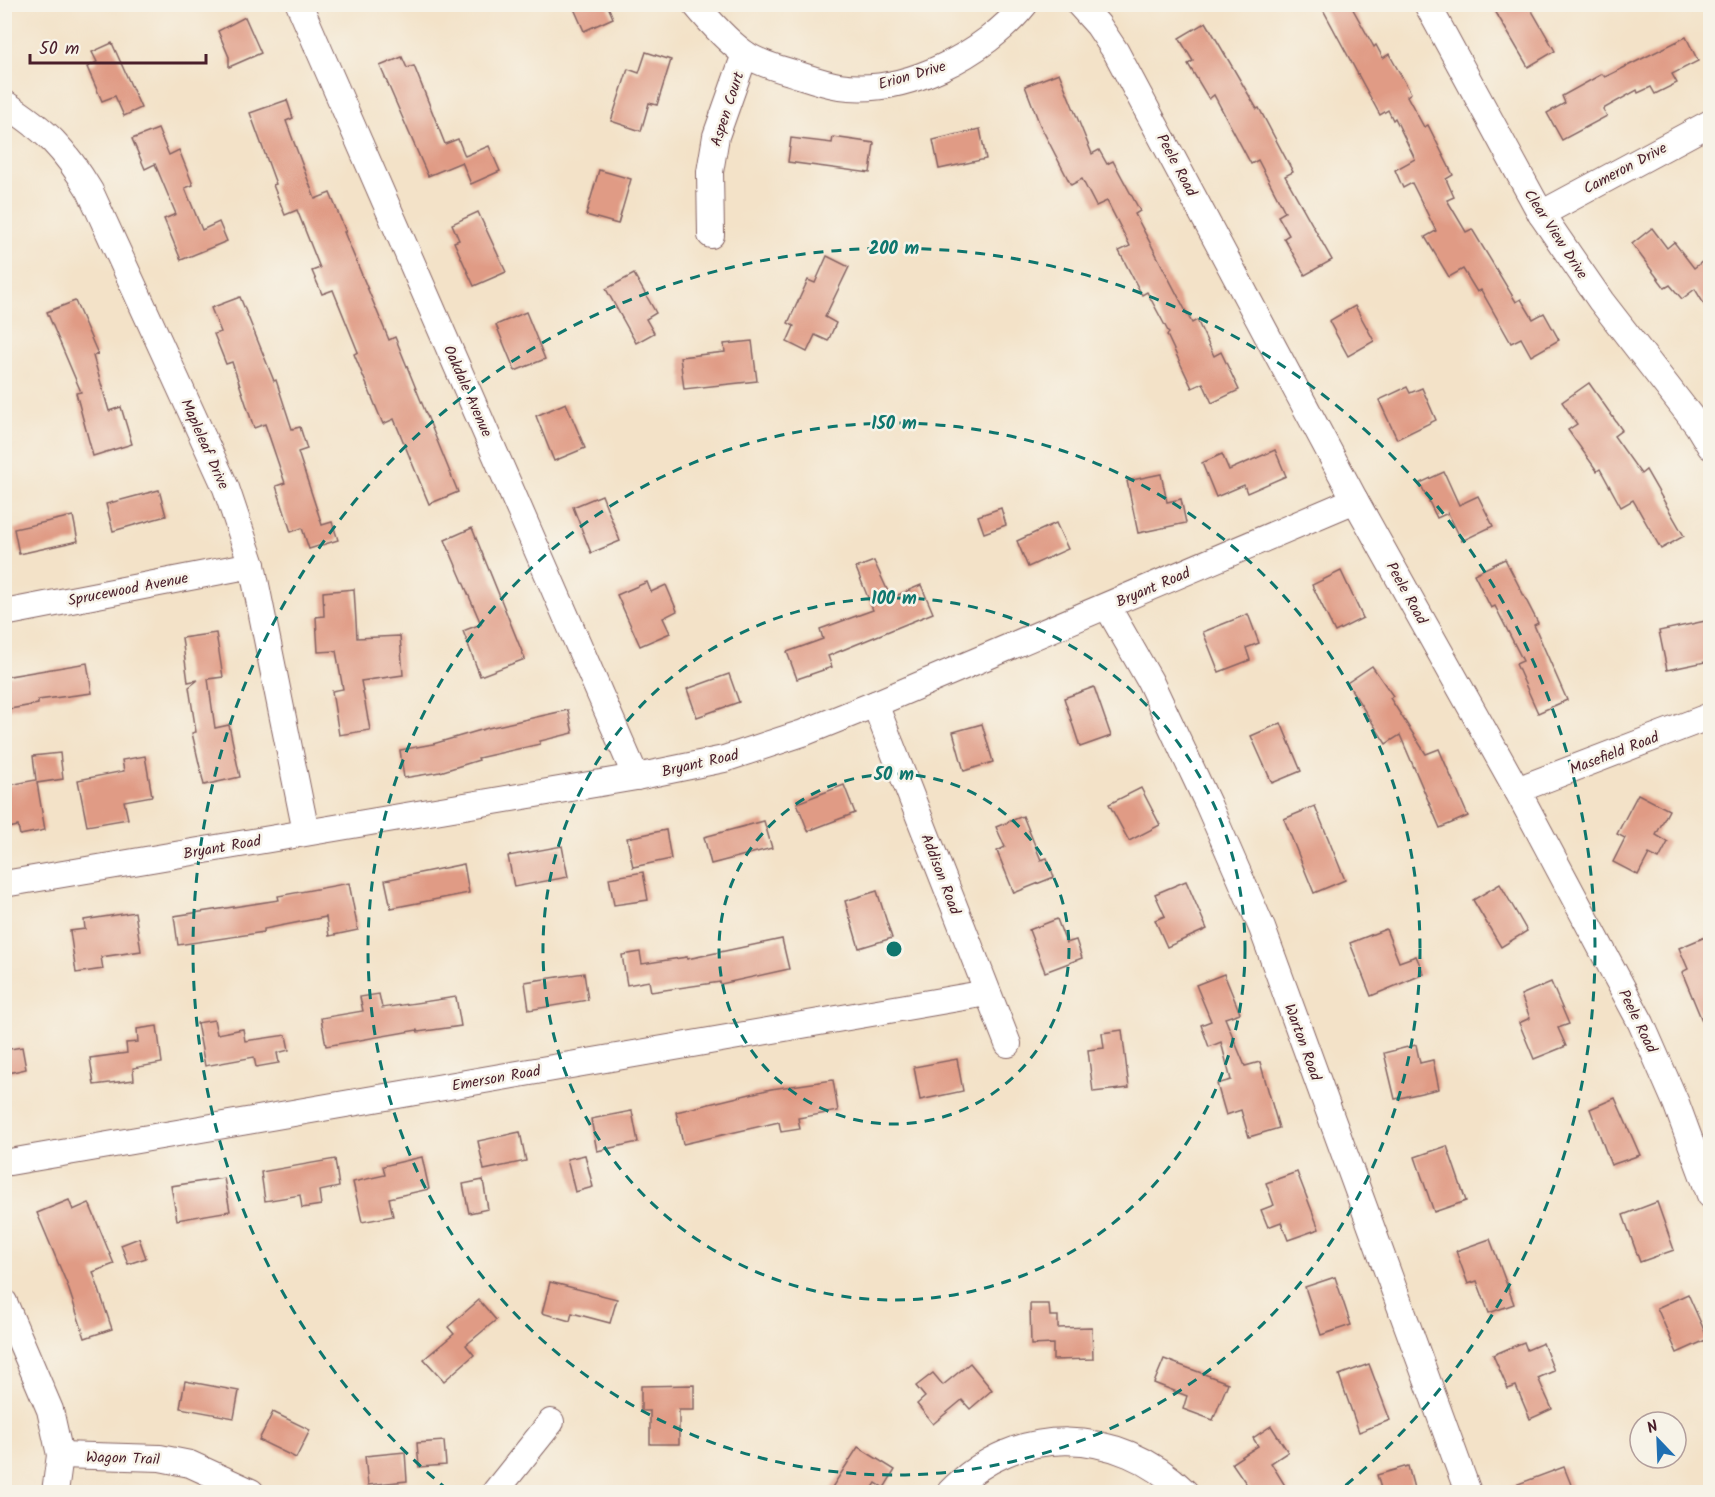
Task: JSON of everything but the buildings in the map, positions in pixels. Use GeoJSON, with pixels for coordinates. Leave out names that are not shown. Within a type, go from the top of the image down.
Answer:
{"type":"FeatureCollection","features":[{"type":"Feature","properties":{"kind":"street","name":"Oakdale Avenue"},"geometry":{"type":"LineString","coordinates":[[299,4],[636,777]]}},
{"type":"Feature","properties":{"kind":"street","name":"Erion Drive"},"geometry":{"type":"LineString","coordinates":[[695,4],[711,23],[745,54],[778,69],[809,78],[840,86],[870,87],[907,80],[952,64],[1001,29],[1025,4]]}},
{"type":"Feature","properties":{"kind":"street","name":"Peele Road"},"geometry":{"type":"LineString","coordinates":[[1079,4],[1098,25],[1116,52],[1355,500],[1517,790],[1641,1023],[1676,1103],[1710,1195]]}},
{"type":"Feature","properties":{"kind":"street","name":"Clear View Drive"},"geometry":{"type":"LineString","coordinates":[[1428,4],[1540,214],[1601,301],[1683,407],[1710,446]]}},
{"type":"Feature","properties":{"kind":"street","name":"Aspen Court"},"geometry":{"type":"LineString","coordinates":[[711,235],[710,172],[716,136],[745,54]]}},
{"type":"Feature","properties":{"kind":"street","name":"Mapleleaf Drive"},"geometry":{"type":"LineString","coordinates":[[4,103],[33,122],[54,141],[73,163],[90,191],[226,488],[252,565],[306,832]]}},
{"type":"Feature","properties":{"kind":"street","name":"Cameron Drive"},"geometry":{"type":"LineString","coordinates":[[1540,214],[1710,123]]}},
{"type":"Feature","properties":{"kind":"street","name":"Bryant Road"},"geometry":{"type":"LineString","coordinates":[[4,884],[636,777],[724,759],[803,733],[875,704],[1355,500]]}},
{"type":"Feature","properties":{"kind":"street","name":"Sprucewood Avenue"},"geometry":{"type":"LineString","coordinates":[[4,613],[252,565]]}},
{"type":"Feature","properties":{"kind":"street","name":"Warton Road"},"geometry":{"type":"LineString","coordinates":[[1107,606],[1150,681],[1208,804],[1262,928],[1468,1492]]}},
{"type":"Feature","properties":{"kind":"street","name":"Addison Road"},"geometry":{"type":"LineString","coordinates":[[875,704],[1008,1044]]}},
{"type":"Feature","properties":{"kind":"street","name":"Masefield Road"},"geometry":{"type":"LineString","coordinates":[[1517,790],[1710,716]]}},
{"type":"Feature","properties":{"kind":"street","name":"Emerson Road"},"geometry":{"type":"LineString","coordinates":[[4,1163],[987,993]]}},
{"type":"Feature","properties":{"kind":"street"},"geometry":{"type":"LineString","coordinates":[[4,1302],[47,1401],[60,1455],[55,1492]]}},
{"type":"Feature","properties":{"kind":"street"},"geometry":{"type":"LineString","coordinates":[[495,1492],[551,1422]]}},
{"type":"Feature","properties":{"kind":"street"},"geometry":{"type":"LineString","coordinates":[[950,1492],[980,1467],[1003,1455],[1027,1446],[1078,1441],[1127,1452],[1150,1464],[1185,1492]]}},
{"type":"Feature","properties":{"kind":"street","name":"Wagon Trail"},"geometry":{"type":"LineString","coordinates":[[60,1455],[160,1458],[190,1464],[251,1492]]}}]}
